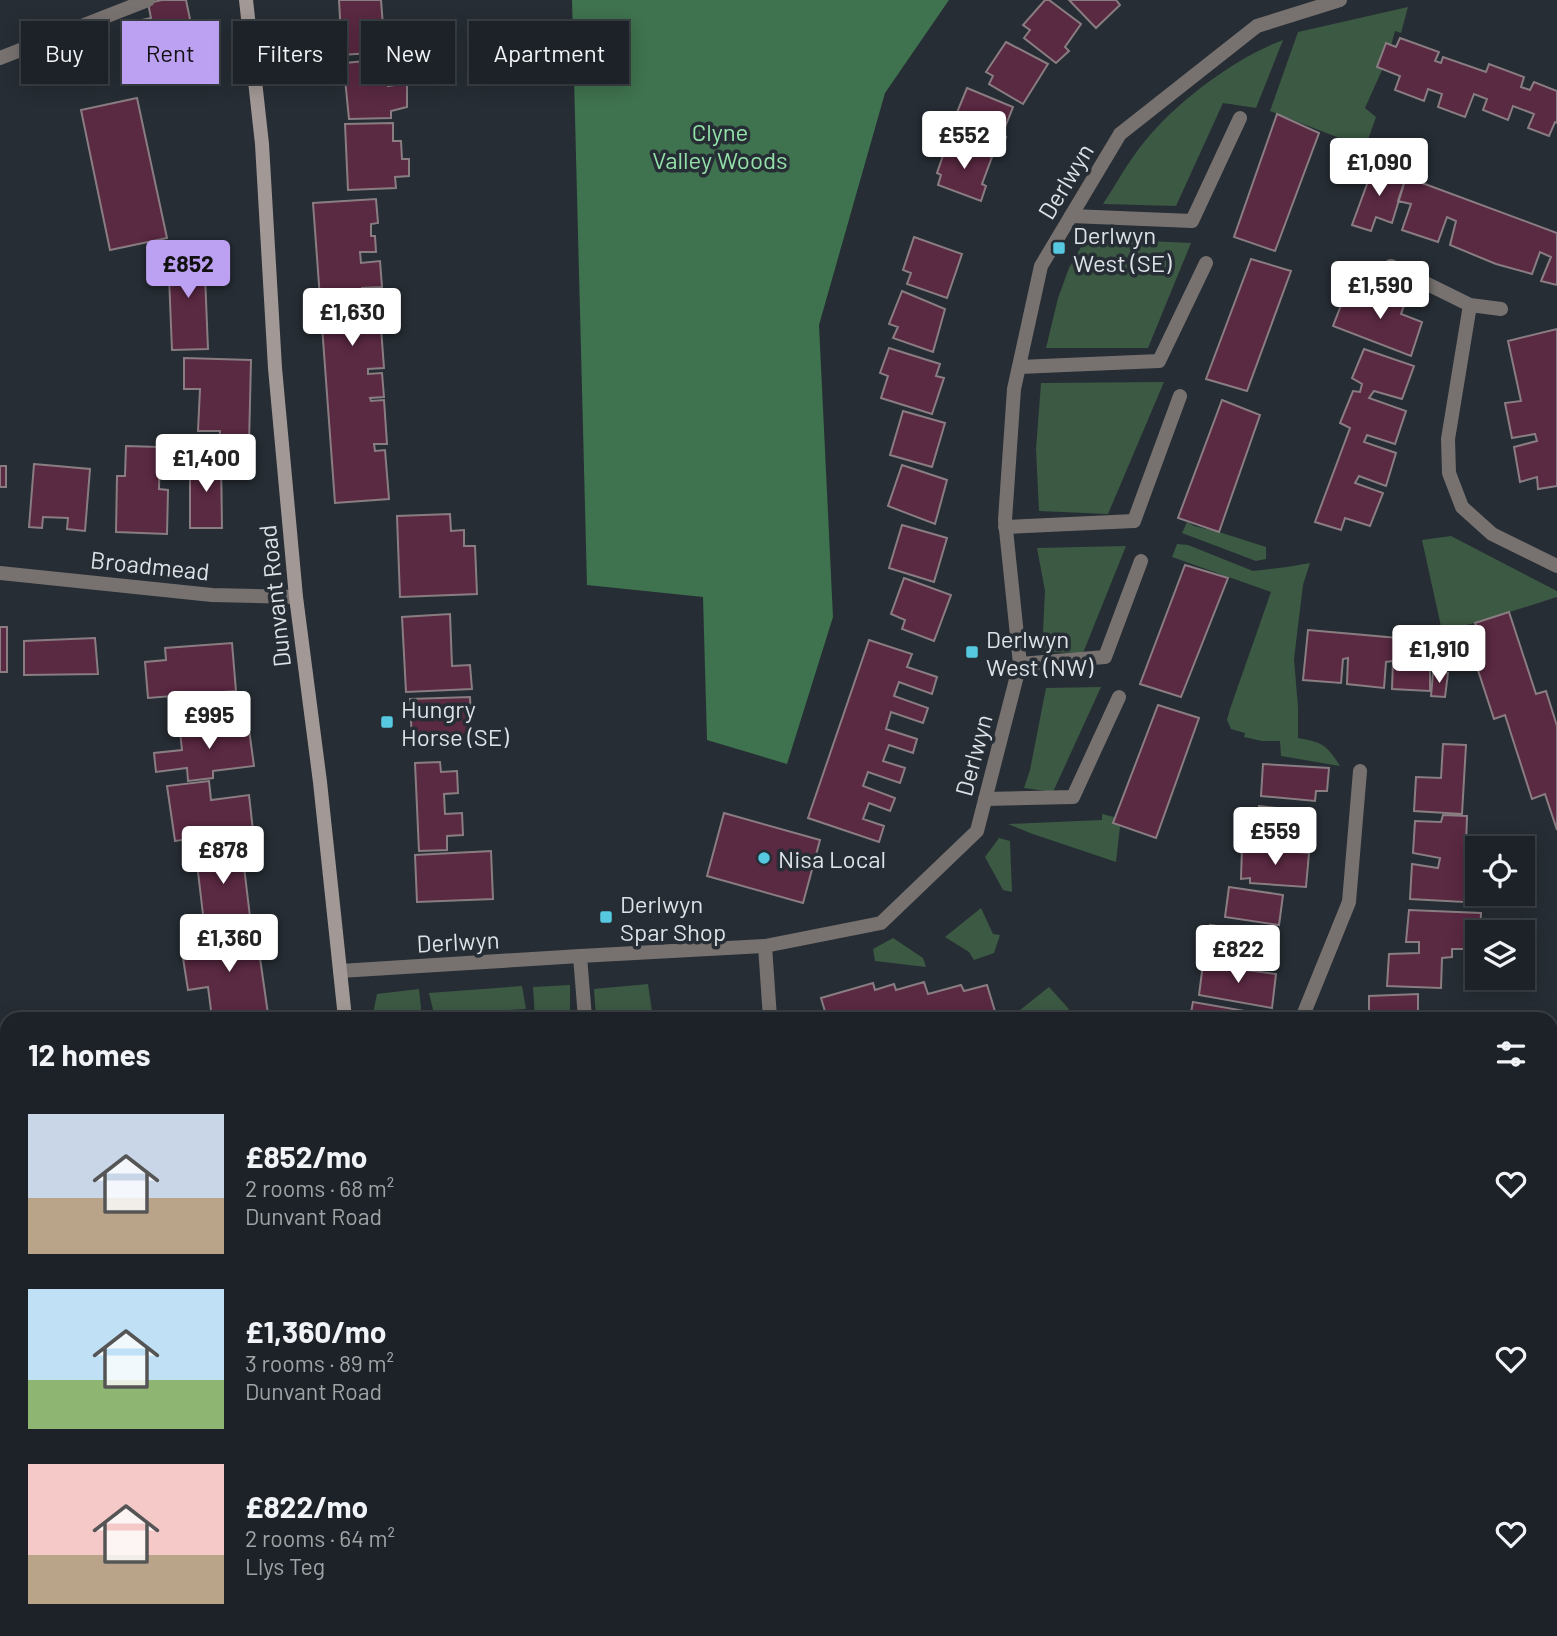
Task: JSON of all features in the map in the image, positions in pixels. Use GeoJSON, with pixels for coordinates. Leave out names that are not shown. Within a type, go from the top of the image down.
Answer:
{"type":"FeatureCollection","features":[{"type":"Feature","properties":{"kind":"main road","name":"Dunvant Road"},"geometry":{"type":"LineString","coordinates":[[246,0],[262,144],[275,369],[296,597],[320,782],[344,1012]]}},
{"type":"Feature","properties":{"kind":"street"},"geometry":{"type":"LineString","coordinates":[[0,58],[148,0]]}},
{"type":"Feature","properties":{"kind":"street","name":"Derlwyn"},"geometry":{"type":"LineString","coordinates":[[340,971],[765,946],[881,923],[977,831],[1020,664],[1004,520],[1014,389],[1041,266],[1120,134],[1257,26],[1340,0]]}},
{"type":"Feature","properties":{"kind":"street"},"geometry":{"type":"LineString","coordinates":[[1071,216],[1192,222],[1240,118]]}},
{"type":"Feature","properties":{"kind":"street"},"geometry":{"type":"LineString","coordinates":[[1019,367],[1159,361],[1206,263]]}},
{"type":"Feature","properties":{"kind":"street"},"geometry":{"type":"LineString","coordinates":[[1391,267],[1470,305],[1502,309]]}},
{"type":"Feature","properties":{"kind":"street"},"geometry":{"type":"LineString","coordinates":[[1470,305],[1448,439],[1449,473],[1462,507],[1492,534],[1557,566]]}},
{"type":"Feature","properties":{"kind":"street"},"geometry":{"type":"LineString","coordinates":[[1006,527],[1134,521],[1180,396]]}},
{"type":"Feature","properties":{"kind":"street"},"geometry":{"type":"LineString","coordinates":[[1020,664],[1105,657],[1141,561]]}},
{"type":"Feature","properties":{"kind":"street","name":"Broadmead"},"geometry":{"type":"LineString","coordinates":[[0,573],[212,595],[296,597]]}},
{"type":"Feature","properties":{"kind":"street"},"geometry":{"type":"LineString","coordinates":[[985,799],[1073,797],[1119,697]]}},
{"type":"Feature","properties":{"kind":"street"},"geometry":{"type":"LineString","coordinates":[[1305,1012],[1349,902],[1360,771]]}},
{"type":"Feature","properties":{"kind":"street"},"geometry":{"type":"LineString","coordinates":[[765,946],[770,1012]]}},
{"type":"Feature","properties":{"kind":"street"},"geometry":{"type":"LineString","coordinates":[[580,956],[585,1012]]}},
{"type":"Feature","properties":{"kind":"green space","name":"Clyne Valley Woods"},"geometry":{"type":"Polygon","coordinates":[[[572,0],[949,0],[885,93],[819,325],[833,617],[787,764],[707,740],[703,597],[587,585],[574,84],[629,84],[629,21],[573,21],[572,0]]]}},
{"type":"Feature","properties":{"kind":"green space"},"geometry":{"type":"Polygon","coordinates":[[[1408,7],[1401,33],[1395,31],[1391,46],[1385,44],[1377,67],[1382,70],[1365,108],[1376,117],[1365,148],[1270,111],[1298,32],[1408,7]]]}},
{"type":"Feature","properties":{"kind":"green space"},"geometry":{"type":"Polygon","coordinates":[[[1283,40],[1256,108],[1223,103],[1176,206],[1103,204],[1139,148],[1173,111],[1227,69],[1283,40]]]}},
{"type":"Feature","properties":{"kind":"green space"},"geometry":{"type":"Polygon","coordinates":[[[1086,238],[1191,243],[1148,348],[1046,348],[1058,298],[1069,268],[1086,238]]]}},
{"type":"Feature","properties":{"kind":"green space"},"geometry":{"type":"Polygon","coordinates":[[[1164,382],[1108,514],[1039,511],[1036,449],[1041,383],[1164,382]]]}},
{"type":"Feature","properties":{"kind":"green space"},"geometry":{"type":"Polygon","coordinates":[[[1187,522],[1266,547],[1266,559],[1256,561],[1182,533],[1187,522]]]}},
{"type":"Feature","properties":{"kind":"green space"},"geometry":{"type":"Polygon","coordinates":[[[1451,536],[1557,591],[1557,597],[1442,631],[1422,540],[1451,536]]]}},
{"type":"Feature","properties":{"kind":"green space"},"geometry":{"type":"Polygon","coordinates":[[[1177,544],[1188,545],[1253,571],[1310,563],[1303,585],[1294,659],[1298,738],[1323,746],[1340,766],[1281,756],[1280,741],[1244,737],[1245,733],[1231,729],[1227,720],[1230,709],[1271,592],[1172,557],[1177,544]]]}},
{"type":"Feature","properties":{"kind":"green space"},"geometry":{"type":"Polygon","coordinates":[[[1126,546],[1083,653],[1042,652],[1045,591],[1037,548],[1126,546]]]}},
{"type":"Feature","properties":{"kind":"green space"},"geometry":{"type":"Polygon","coordinates":[[[1101,687],[1053,792],[1024,788],[1046,688],[1101,687]]]}},
{"type":"Feature","properties":{"kind":"green space"},"geometry":{"type":"Polygon","coordinates":[[[1102,814],[1114,817],[1113,823],[1120,826],[1116,862],[1008,824],[1102,820],[1102,814]]]}},
{"type":"Feature","properties":{"kind":"green space"},"geometry":{"type":"Polygon","coordinates":[[[999,838],[1010,841],[1012,892],[1003,890],[985,857],[999,838]]]}},
{"type":"Feature","properties":{"kind":"green space"},"geometry":{"type":"Polygon","coordinates":[[[981,908],[993,934],[1000,935],[994,953],[974,960],[969,952],[945,937],[981,908]]]}},
{"type":"Feature","properties":{"kind":"green space"},"geometry":{"type":"Polygon","coordinates":[[[893,938],[923,958],[926,967],[875,961],[873,949],[893,938]]]}},
{"type":"Feature","properties":{"kind":"green space"},"geometry":{"type":"Polygon","coordinates":[[[648,984],[652,1012],[596,1012],[594,989],[648,984]]]}},
{"type":"Feature","properties":{"kind":"green space"},"geometry":{"type":"Polygon","coordinates":[[[570,985],[570,1012],[535,1012],[533,987],[570,985]]]}},
{"type":"Feature","properties":{"kind":"green space"},"geometry":{"type":"Polygon","coordinates":[[[522,986],[526,1009],[434,1012],[429,993],[522,986]]]}},
{"type":"Feature","properties":{"kind":"green space"},"geometry":{"type":"Polygon","coordinates":[[[1049,987],[1069,1009],[1065,1012],[1020,1010],[1049,987]]]}},
{"type":"Feature","properties":{"kind":"green space"},"geometry":{"type":"Polygon","coordinates":[[[419,989],[421,1012],[373,1012],[377,994],[419,989]]]}},
{"type":"Feature","properties":{"kind":"building"},"geometry":{"type":"Polygon","coordinates":[[[186,0],[190,21],[137,21],[151,18],[148,3],[186,0]]]}},
{"type":"Feature","properties":{"kind":"building"},"geometry":{"type":"Polygon","coordinates":[[[339,0],[381,0],[383,21],[361,21],[361,54],[347,55],[347,21],[340,21],[339,0]]]}},
{"type":"Feature","properties":{"kind":"building"},"geometry":{"type":"Polygon","coordinates":[[[1045,0],[1049,0],[1081,24],[1065,47],[1069,51],[1056,63],[1024,38],[1030,30],[1023,25],[1045,0]]]}},
{"type":"Feature","properties":{"kind":"building"},"geometry":{"type":"Polygon","coordinates":[[[1069,0],[1116,0],[1120,5],[1096,28],[1069,0]]]}},
{"type":"Feature","properties":{"kind":"building"},"geometry":{"type":"Polygon","coordinates":[[[1400,38],[1439,52],[1435,61],[1441,63],[1443,57],[1486,72],[1489,64],[1524,77],[1521,87],[1530,90],[1534,82],[1557,91],[1557,123],[1555,122],[1549,136],[1528,128],[1534,114],[1513,106],[1508,120],[1483,110],[1487,99],[1474,94],[1465,117],[1438,107],[1442,94],[1428,89],[1424,101],[1395,90],[1400,76],[1377,67],[1386,43],[1396,47],[1400,38]]]}},
{"type":"Feature","properties":{"kind":"building"},"geometry":{"type":"Polygon","coordinates":[[[1006,42],[1048,64],[1023,104],[989,84],[993,76],[986,72],[1006,42]]]}},
{"type":"Feature","properties":{"kind":"building"},"geometry":{"type":"Polygon","coordinates":[[[361,61],[361,84],[407,84],[407,107],[391,111],[391,118],[349,119],[346,84],[347,63],[361,61]]]}},
{"type":"Feature","properties":{"kind":"building"},"geometry":{"type":"Polygon","coordinates":[[[967,88],[1013,107],[1002,135],[1006,137],[999,153],[949,132],[967,88]]]}},
{"type":"Feature","properties":{"kind":"building"},"geometry":{"type":"Polygon","coordinates":[[[137,98],[167,238],[110,250],[81,110],[137,98]]]}},
{"type":"Feature","properties":{"kind":"building"},"geometry":{"type":"Polygon","coordinates":[[[1277,114],[1319,133],[1275,251],[1234,237],[1277,114]]]}},
{"type":"Feature","properties":{"kind":"building"},"geometry":{"type":"Polygon","coordinates":[[[393,123],[393,141],[401,141],[402,159],[409,159],[409,176],[395,177],[396,188],[348,190],[345,124],[393,123]]]}},
{"type":"Feature","properties":{"kind":"building"},"geometry":{"type":"Polygon","coordinates":[[[948,141],[992,157],[982,184],[986,186],[981,201],[938,185],[941,175],[937,173],[948,141]]]}},
{"type":"Feature","properties":{"kind":"building"},"geometry":{"type":"Polygon","coordinates":[[[1374,165],[1406,177],[1392,223],[1376,217],[1371,231],[1352,225],[1374,165]]]}},
{"type":"Feature","properties":{"kind":"building"},"geometry":{"type":"Polygon","coordinates":[[[1406,177],[1557,233],[1557,285],[1541,281],[1551,257],[1540,252],[1532,274],[1496,264],[1450,245],[1456,221],[1447,217],[1438,242],[1402,230],[1411,204],[1398,201],[1406,177]]]}},
{"type":"Feature","properties":{"kind":"building"},"geometry":{"type":"Polygon","coordinates":[[[376,199],[378,223],[371,224],[371,236],[375,236],[376,252],[360,252],[361,263],[380,261],[382,287],[362,288],[363,302],[379,301],[384,368],[368,369],[368,374],[382,373],[384,397],[370,398],[371,401],[384,400],[387,444],[374,444],[375,451],[385,450],[389,499],[335,503],[313,203],[376,199]]]}},
{"type":"Feature","properties":{"kind":"building"},"geometry":{"type":"Polygon","coordinates":[[[914,237],[962,254],[947,298],[907,284],[911,273],[903,270],[914,237]]]}},
{"type":"Feature","properties":{"kind":"building"},"geometry":{"type":"Polygon","coordinates":[[[204,251],[208,349],[172,350],[168,252],[204,251]]]}},
{"type":"Feature","properties":{"kind":"building"},"geometry":{"type":"Polygon","coordinates":[[[1251,259],[1291,271],[1247,391],[1206,379],[1251,259]]]}},
{"type":"Feature","properties":{"kind":"building"},"geometry":{"type":"Polygon","coordinates":[[[1376,286],[1407,297],[1401,314],[1422,322],[1411,356],[1333,326],[1345,295],[1369,304],[1376,286]]]}},
{"type":"Feature","properties":{"kind":"building"},"geometry":{"type":"Polygon","coordinates":[[[902,291],[945,309],[933,352],[893,338],[898,327],[889,324],[902,291]]]}},
{"type":"Feature","properties":{"kind":"building"},"geometry":{"type":"Polygon","coordinates":[[[1557,329],[1557,486],[1538,489],[1537,477],[1520,482],[1514,447],[1537,441],[1535,434],[1512,438],[1505,403],[1521,401],[1508,341],[1557,329]]]}},
{"type":"Feature","properties":{"kind":"building"},"geometry":{"type":"Polygon","coordinates":[[[889,348],[940,364],[936,376],[944,378],[932,414],[881,398],[888,376],[880,373],[889,348]]]}},
{"type":"Feature","properties":{"kind":"building"},"geometry":{"type":"Polygon","coordinates":[[[1364,349],[1414,366],[1402,399],[1374,391],[1369,398],[1406,411],[1395,444],[1367,435],[1364,442],[1396,453],[1386,486],[1359,476],[1355,483],[1383,493],[1370,526],[1345,518],[1341,530],[1315,522],[1350,428],[1340,423],[1353,391],[1360,392],[1362,384],[1352,378],[1364,349]]]}},
{"type":"Feature","properties":{"kind":"building"},"geometry":{"type":"Polygon","coordinates":[[[184,358],[251,360],[249,444],[219,443],[220,431],[198,431],[200,389],[184,389],[184,358]]]}},
{"type":"Feature","properties":{"kind":"building"},"geometry":{"type":"Polygon","coordinates":[[[1222,400],[1260,415],[1219,532],[1178,518],[1222,400]]]}},
{"type":"Feature","properties":{"kind":"building"},"geometry":{"type":"Polygon","coordinates":[[[903,411],[945,423],[932,467],[890,455],[903,411]]]}},
{"type":"Feature","properties":{"kind":"building"},"geometry":{"type":"Polygon","coordinates":[[[126,446],[160,447],[159,489],[168,490],[167,534],[116,532],[117,476],[125,476],[126,446]]]}},
{"type":"Feature","properties":{"kind":"building"},"geometry":{"type":"Polygon","coordinates":[[[190,459],[221,459],[222,528],[190,528],[190,459]]]}},
{"type":"Feature","properties":{"kind":"building"},"geometry":{"type":"Polygon","coordinates":[[[34,464],[90,469],[85,531],[67,529],[68,518],[43,517],[42,528],[29,527],[34,464]]]}},
{"type":"Feature","properties":{"kind":"building"},"geometry":{"type":"Polygon","coordinates":[[[902,465],[947,480],[935,524],[888,506],[902,465]]]}},
{"type":"Feature","properties":{"kind":"building"},"geometry":{"type":"Polygon","coordinates":[[[0,466],[6,466],[6,487],[0,487],[0,466]]]}},
{"type":"Feature","properties":{"kind":"building"},"geometry":{"type":"Polygon","coordinates":[[[450,514],[451,531],[464,530],[464,546],[475,546],[477,594],[400,597],[397,516],[450,514]]]}},
{"type":"Feature","properties":{"kind":"building"},"geometry":{"type":"Polygon","coordinates":[[[902,525],[947,538],[934,582],[889,568],[902,525]]]}},
{"type":"Feature","properties":{"kind":"building"},"geometry":{"type":"Polygon","coordinates":[[[1185,565],[1228,578],[1181,697],[1140,684],[1185,565]]]}},
{"type":"Feature","properties":{"kind":"building"},"geometry":{"type":"Polygon","coordinates":[[[904,578],[951,595],[934,641],[902,629],[905,620],[891,614],[904,578]]]}},
{"type":"Feature","properties":{"kind":"building"},"geometry":{"type":"Polygon","coordinates":[[[1509,612],[1536,694],[1546,691],[1557,726],[1557,830],[1545,794],[1532,799],[1505,715],[1494,719],[1471,649],[1483,645],[1475,623],[1509,612]]]}},
{"type":"Feature","properties":{"kind":"building"},"geometry":{"type":"Polygon","coordinates":[[[450,614],[452,666],[470,665],[472,689],[406,692],[402,617],[450,614]]]}},
{"type":"Feature","properties":{"kind":"building"},"geometry":{"type":"Polygon","coordinates":[[[0,627],[7,627],[7,672],[0,672],[0,627]]]}},
{"type":"Feature","properties":{"kind":"building"},"geometry":{"type":"Polygon","coordinates":[[[1308,630],[1443,642],[1441,665],[1430,663],[1430,691],[1392,689],[1393,661],[1386,662],[1384,688],[1347,684],[1348,658],[1343,659],[1341,683],[1303,680],[1308,630]]]}},
{"type":"Feature","properties":{"kind":"building"},"geometry":{"type":"Polygon","coordinates":[[[95,638],[98,674],[24,675],[24,641],[95,638]]]}},
{"type":"Feature","properties":{"kind":"building"},"geometry":{"type":"Polygon","coordinates":[[[869,640],[912,654],[907,667],[937,677],[932,694],[899,682],[894,696],[928,708],[923,723],[891,712],[886,729],[917,739],[913,753],[889,745],[883,761],[905,768],[900,783],[868,772],[863,786],[895,798],[890,811],[869,803],[863,819],[884,826],[879,842],[808,818],[869,640]]]}},
{"type":"Feature","properties":{"kind":"building"},"geometry":{"type":"Polygon","coordinates":[[[232,643],[236,691],[148,698],[145,662],[166,660],[165,648],[232,643]]]}},
{"type":"Feature","properties":{"kind":"building"},"geometry":{"type":"Polygon","coordinates":[[[1433,673],[1448,673],[1445,697],[1431,696],[1433,673]]]}},
{"type":"Feature","properties":{"kind":"building"},"geometry":{"type":"Polygon","coordinates":[[[470,697],[472,739],[412,741],[410,699],[470,697]]]}},
{"type":"Feature","properties":{"kind":"building"},"geometry":{"type":"Polygon","coordinates":[[[1158,705],[1199,718],[1156,838],[1113,823],[1158,705]]]}},
{"type":"Feature","properties":{"kind":"building"},"geometry":{"type":"Polygon","coordinates":[[[248,722],[254,766],[213,771],[213,778],[188,781],[187,768],[156,772],[154,753],[182,750],[180,731],[248,722]]]}},
{"type":"Feature","properties":{"kind":"building"},"geometry":{"type":"Polygon","coordinates":[[[1443,744],[1466,745],[1462,814],[1414,811],[1416,777],[1441,778],[1443,744]]]}},
{"type":"Feature","properties":{"kind":"building"},"geometry":{"type":"Polygon","coordinates":[[[440,762],[441,772],[457,771],[458,793],[444,794],[445,814],[462,813],[463,835],[447,836],[447,850],[419,851],[415,763],[440,762]]]}},
{"type":"Feature","properties":{"kind":"building"},"geometry":{"type":"Polygon","coordinates":[[[1263,764],[1329,768],[1327,791],[1316,791],[1315,801],[1261,796],[1263,764]]]}},
{"type":"Feature","properties":{"kind":"building"},"geometry":{"type":"Polygon","coordinates":[[[209,781],[211,800],[249,795],[253,831],[175,841],[167,786],[209,781]]]}},
{"type":"Feature","properties":{"kind":"building"},"geometry":{"type":"Polygon","coordinates":[[[1259,806],[1313,812],[1310,845],[1257,841],[1259,806]]]}},
{"type":"Feature","properties":{"kind":"building","name":"Nisa Local"},"geometry":{"type":"Polygon","coordinates":[[[724,813],[820,840],[803,903],[707,876],[724,813]]]}},
{"type":"Feature","properties":{"kind":"building"},"geometry":{"type":"Polygon","coordinates":[[[1443,815],[1467,816],[1464,902],[1410,899],[1412,864],[1438,868],[1440,858],[1413,853],[1415,821],[1441,822],[1443,815]]]}},
{"type":"Feature","properties":{"kind":"building"},"geometry":{"type":"Polygon","coordinates":[[[1242,847],[1309,853],[1306,887],[1250,883],[1250,878],[1241,879],[1242,847]]]}},
{"type":"Feature","properties":{"kind":"building"},"geometry":{"type":"Polygon","coordinates":[[[242,850],[250,917],[204,923],[196,855],[242,850]]]}},
{"type":"Feature","properties":{"kind":"building"},"geometry":{"type":"Polygon","coordinates":[[[491,851],[493,899],[417,902],[415,855],[491,851]]]}},
{"type":"Feature","properties":{"kind":"building"},"geometry":{"type":"Polygon","coordinates":[[[1229,887],[1283,895],[1279,925],[1225,917],[1229,887]]]}},
{"type":"Feature","properties":{"kind":"building"},"geometry":{"type":"Polygon","coordinates":[[[1409,910],[1481,913],[1481,920],[1465,920],[1465,949],[1452,949],[1452,957],[1442,958],[1441,988],[1387,986],[1389,954],[1419,953],[1419,942],[1406,942],[1409,910]]]}},
{"type":"Feature","properties":{"kind":"building"},"geometry":{"type":"Polygon","coordinates":[[[1210,925],[1279,934],[1275,967],[1207,958],[1210,925]]]}},
{"type":"Feature","properties":{"kind":"building"},"geometry":{"type":"Polygon","coordinates":[[[256,930],[268,1012],[211,1012],[208,987],[188,990],[183,958],[200,956],[197,937],[256,930]]]}},
{"type":"Feature","properties":{"kind":"building"},"geometry":{"type":"Polygon","coordinates":[[[1203,964],[1276,974],[1272,1008],[1199,995],[1203,964]]]}},
{"type":"Feature","properties":{"kind":"building"},"geometry":{"type":"Polygon","coordinates":[[[924,982],[928,994],[961,985],[964,991],[987,985],[995,1012],[825,1012],[821,998],[873,983],[875,990],[894,984],[896,990],[924,982]]]}},
{"type":"Feature","properties":{"kind":"building"},"geometry":{"type":"Polygon","coordinates":[[[1418,994],[1418,1012],[1369,1012],[1369,996],[1418,994]]]}},
{"type":"Feature","properties":{"kind":"building"},"geometry":{"type":"Polygon","coordinates":[[[1193,1002],[1245,1011],[1245,1012],[1191,1012],[1193,1002]]]}},
{"type":"Feature","properties":{"kind":"place","name":"Derlwyn West (SE)"},"geometry":{"type":"Point","coordinates":[1059,248]}},
{"type":"Feature","properties":{"kind":"place","name":"Derlwyn West (NW)"},"geometry":{"type":"Point","coordinates":[972,652]}},
{"type":"Feature","properties":{"kind":"place","name":"Hungry Horse (SE)"},"geometry":{"type":"Point","coordinates":[387,722]}},
{"type":"Feature","properties":{"kind":"place","name":"Nisa Local"},"geometry":{"type":"Point","coordinates":[764,858]}},
{"type":"Feature","properties":{"kind":"place","name":"Derlwyn Spar Shop"},"geometry":{"type":"Point","coordinates":[606,917]}}]}
